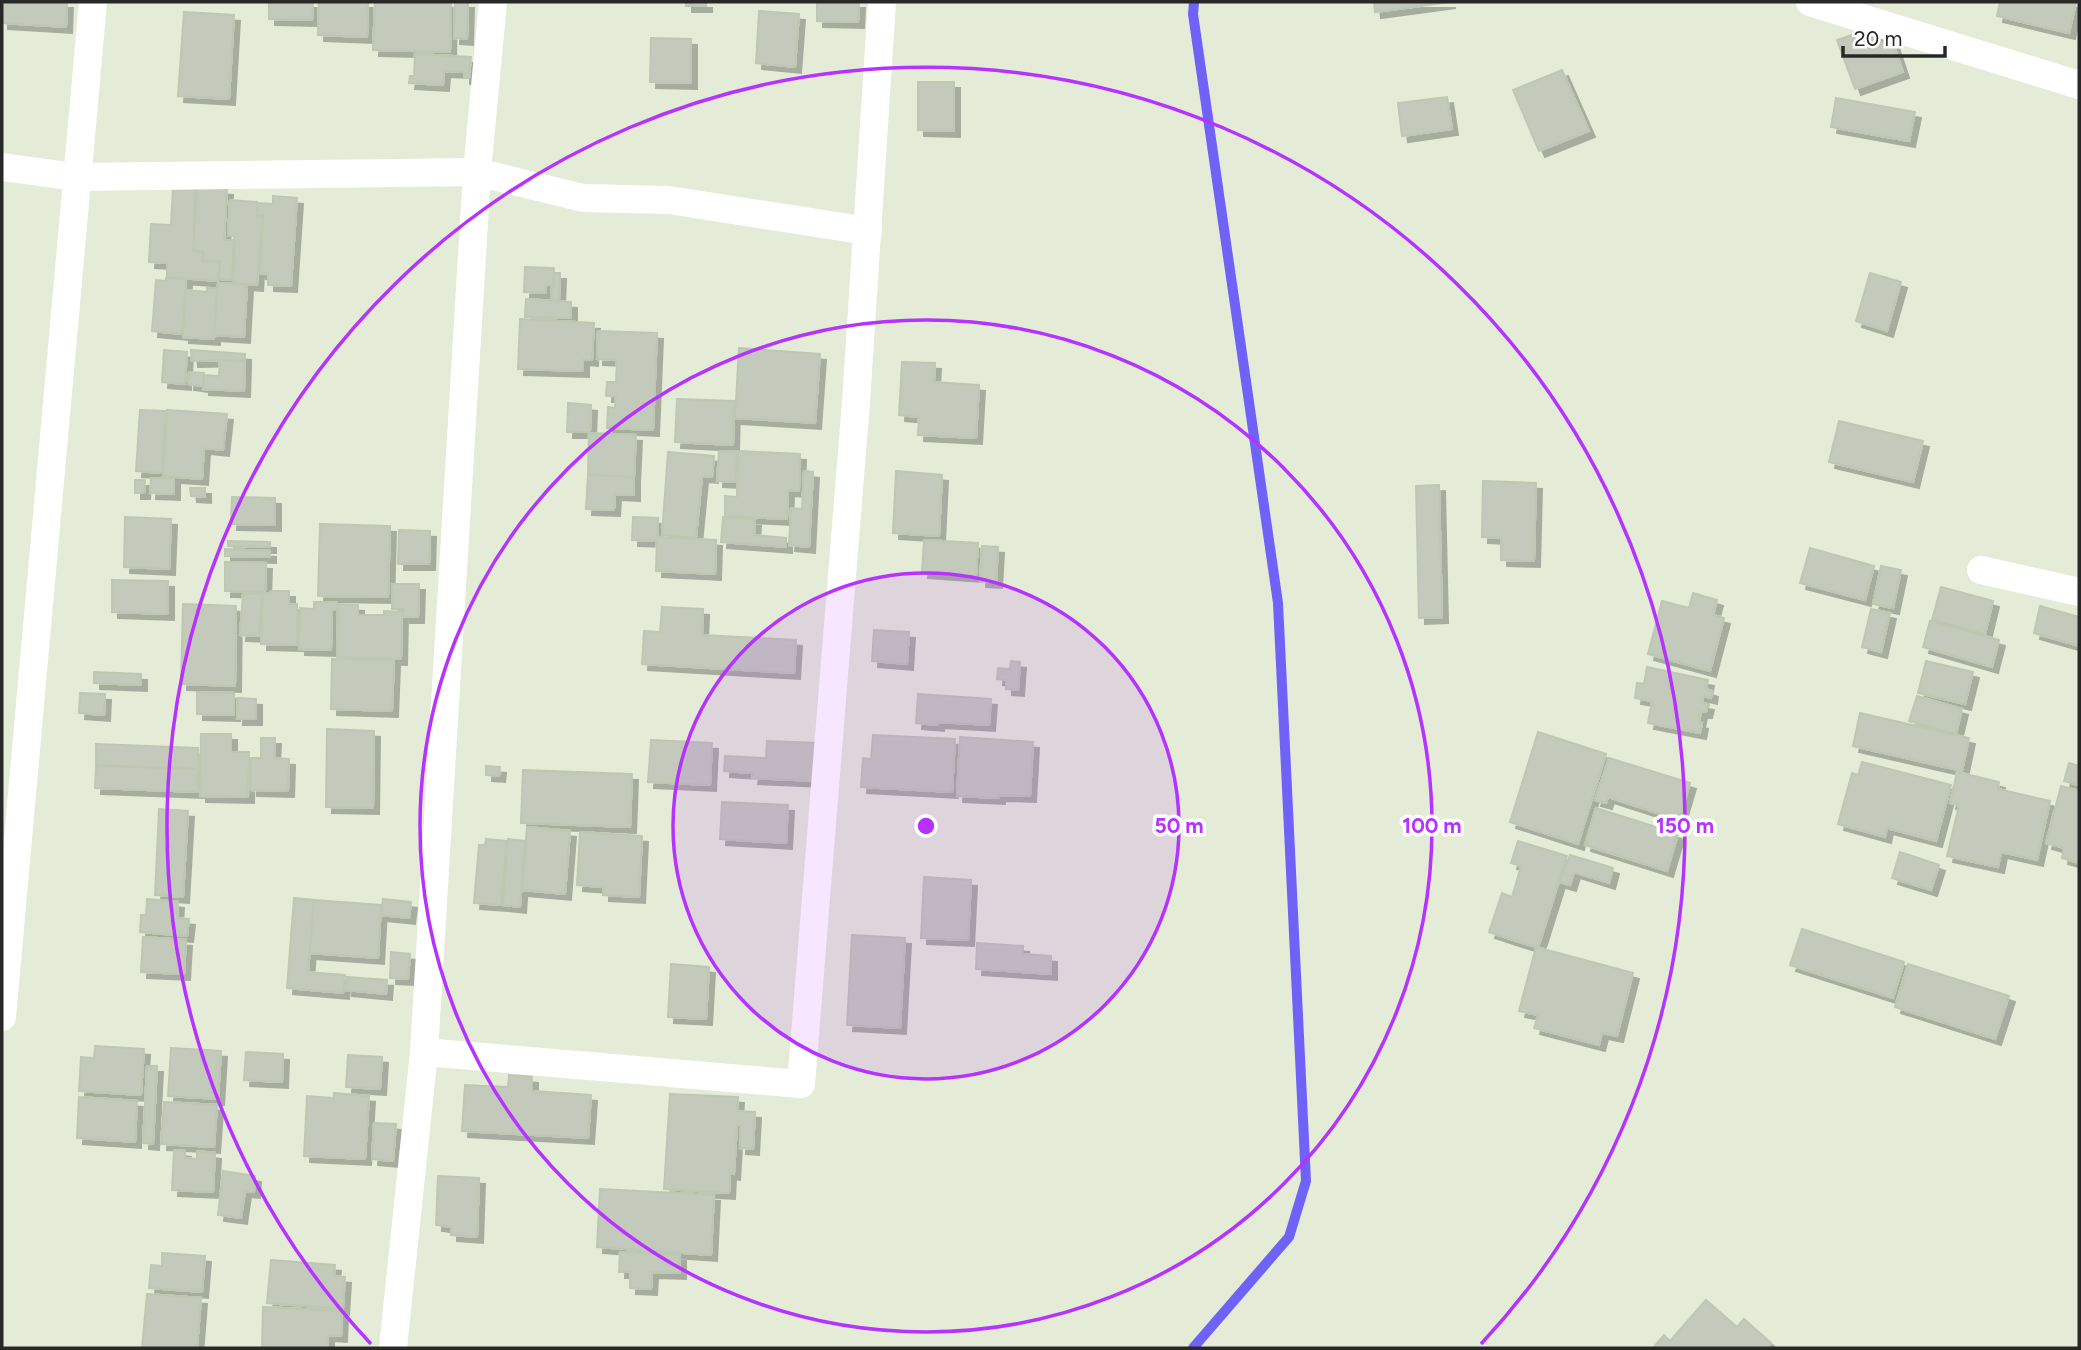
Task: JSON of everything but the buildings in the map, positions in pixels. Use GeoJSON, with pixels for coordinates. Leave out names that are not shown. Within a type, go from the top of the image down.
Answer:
{"type":"FeatureCollection","features":[{"type":"Feature","properties":{"kind":"street"},"geometry":{"type":"LineString","coordinates":[[2,1017],[93,2]]}},
{"type":"Feature","properties":{"kind":"street"},"geometry":{"type":"LineString","coordinates":[[393,1348],[424,1052],[477,172],[493,2]]}},
{"type":"Feature","properties":{"kind":"street"},"geometry":{"type":"LineString","coordinates":[[424,1052],[801,1084],[868,231],[882,2]]}},
{"type":"Feature","properties":{"kind":"street"},"geometry":{"type":"LineString","coordinates":[[1810,2],[2079,85]]}},
{"type":"Feature","properties":{"kind":"street"},"geometry":{"type":"LineString","coordinates":[[2,167],[76,177],[477,172],[583,198],[669,200],[868,231]]}},
{"type":"Feature","properties":{"kind":"street"},"geometry":{"type":"LineString","coordinates":[[1980,570],[2079,592]]}},
{"type":"Feature","properties":{"kind":"waterway"},"geometry":{"type":"LineString","coordinates":[[1193,1348],[1289,1237],[1306,1181],[1278,603],[1193,14],[1194,2]]}}]}
